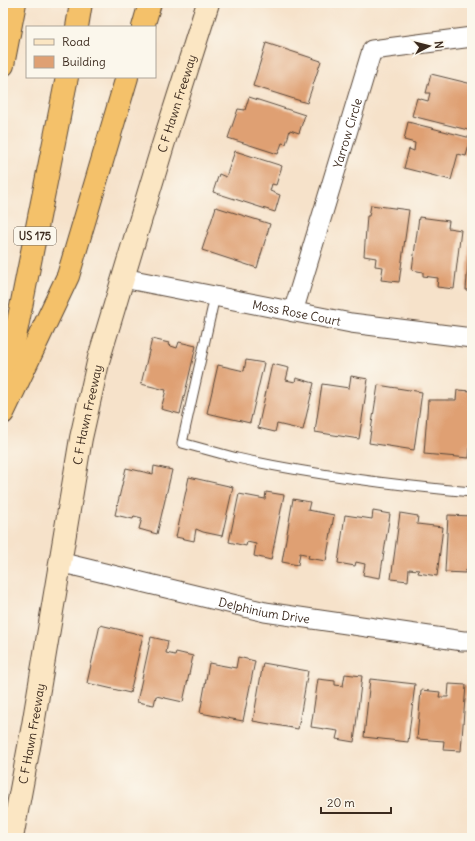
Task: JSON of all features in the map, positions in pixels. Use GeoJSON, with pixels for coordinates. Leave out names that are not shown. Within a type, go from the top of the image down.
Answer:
{"type":"FeatureCollection","features":[{"type":"Feature","properties":{"kind":"highway"},"geometry":{"type":"LineString","coordinates":[[3,65],[15,3]]}},
{"type":"Feature","properties":{"kind":"highway"},"geometry":{"type":"LineString","coordinates":[[76,26],[81,3]]}},
{"type":"Feature","properties":{"kind":"highway"},"geometry":{"type":"LineString","coordinates":[[143,26],[150,3]]}},
{"type":"Feature","properties":{"kind":"highway","name":"US 175"},"geometry":{"type":"LineString","coordinates":[[3,395],[67,78]]}},
{"type":"Feature","properties":{"kind":"highway"},"geometry":{"type":"LineString","coordinates":[[3,413],[68,276],[127,78]]}},
{"type":"Feature","properties":{"kind":"main road","name":"C F Hawn Freeway"},"geometry":{"type":"LineString","coordinates":[[12,838],[33,725],[82,431],[99,358],[208,3]]}},
{"type":"Feature","properties":{"kind":"street","name":"Yarrow Circle"},"geometry":{"type":"LineString","coordinates":[[293,312],[372,50],[472,37]]}},
{"type":"Feature","properties":{"kind":"street","name":"Moss Rose Court"},"geometry":{"type":"LineString","coordinates":[[123,278],[350,323],[472,338]]}},
{"type":"Feature","properties":{"kind":"street","name":"Delphinium Drive"},"geometry":{"type":"LineString","coordinates":[[59,562],[265,612],[472,641]]}},
{"type":"Feature","properties":{"kind":"lane"},"geometry":{"type":"LineString","coordinates":[[215,296],[182,443],[237,458],[283,467],[412,486],[472,492]]}},
{"type":"Feature","properties":{"kind":"building"},"geometry":{"type":"Polygon","coordinates":[[[266,43],[321,61],[307,103],[253,86],[266,43]]]}},
{"type":"Feature","properties":{"kind":"building"},"geometry":{"type":"Polygon","coordinates":[[[431,74],[472,84],[472,131],[412,116],[417,98],[428,101],[430,93],[426,93],[431,74]]]}},
{"type":"Feature","properties":{"kind":"building"},"geometry":{"type":"Polygon","coordinates":[[[249,97],[305,115],[299,133],[290,130],[286,144],[282,143],[278,154],[228,138],[238,109],[245,110],[249,97]]]}},
{"type":"Feature","properties":{"kind":"building"},"geometry":{"type":"Polygon","coordinates":[[[408,122],[471,138],[466,156],[458,154],[451,180],[404,168],[409,149],[414,151],[415,143],[404,140],[408,122]]]}},
{"type":"Feature","properties":{"kind":"building"},"geometry":{"type":"Polygon","coordinates":[[[235,151],[282,166],[276,185],[272,184],[270,191],[280,195],[275,212],[213,192],[219,174],[226,177],[235,151]]]}},
{"type":"Feature","properties":{"kind":"building"},"geometry":{"type":"Polygon","coordinates":[[[371,205],[409,210],[399,282],[381,280],[383,267],[375,266],[376,258],[364,256],[367,216],[369,216],[371,205]]]}},
{"type":"Feature","properties":{"kind":"building"},"geometry":{"type":"Polygon","coordinates":[[[216,207],[270,224],[257,268],[202,250],[216,207]]]}},
{"type":"Feature","properties":{"kind":"building"},"geometry":{"type":"Polygon","coordinates":[[[419,217],[449,221],[448,228],[461,230],[454,289],[437,287],[438,278],[423,276],[423,272],[412,270],[419,217]]]}},
{"type":"Feature","properties":{"kind":"building"},"geometry":{"type":"Polygon","coordinates":[[[472,223],[472,291],[466,290],[472,223]]]}},
{"type":"Feature","properties":{"kind":"building"},"geometry":{"type":"Polygon","coordinates":[[[152,339],[169,343],[168,345],[177,348],[179,342],[196,346],[180,414],[161,409],[166,390],[141,384],[152,339]]]}},
{"type":"Feature","properties":{"kind":"building"},"geometry":{"type":"Polygon","coordinates":[[[246,360],[264,363],[250,423],[207,413],[218,365],[244,371],[246,360]]]}},
{"type":"Feature","properties":{"kind":"building"},"geometry":{"type":"Polygon","coordinates":[[[272,364],[289,368],[286,380],[295,382],[296,378],[314,383],[303,430],[277,424],[275,432],[258,428],[272,364]]]}},
{"type":"Feature","properties":{"kind":"building"},"geometry":{"type":"Polygon","coordinates":[[[351,376],[368,379],[359,439],[315,432],[322,384],[349,388],[351,376]]]}},
{"type":"Feature","properties":{"kind":"building"},"geometry":{"type":"Polygon","coordinates":[[[378,385],[422,392],[414,450],[369,443],[378,385]]]}},
{"type":"Feature","properties":{"kind":"building"},"geometry":{"type":"Polygon","coordinates":[[[457,390],[472,391],[472,424],[469,458],[424,454],[428,400],[456,400],[457,390]]]}},
{"type":"Feature","properties":{"kind":"building"},"geometry":{"type":"Polygon","coordinates":[[[154,466],[172,470],[157,534],[139,529],[142,518],[134,516],[133,519],[115,515],[126,468],[153,474],[154,466]]]}},
{"type":"Feature","properties":{"kind":"building"},"geometry":{"type":"Polygon","coordinates":[[[189,477],[233,487],[222,536],[196,529],[194,541],[176,537],[189,477]]]}},
{"type":"Feature","properties":{"kind":"building"},"geometry":{"type":"Polygon","coordinates":[[[266,492],[284,495],[271,560],[254,556],[256,544],[247,542],[246,546],[229,542],[239,494],[265,499],[266,492]]]}},
{"type":"Feature","properties":{"kind":"building"},"geometry":{"type":"Polygon","coordinates":[[[293,499],[310,502],[308,510],[334,515],[326,561],[308,558],[309,555],[300,553],[298,565],[282,562],[293,499]]]}},
{"type":"Feature","properties":{"kind":"building"},"geometry":{"type":"Polygon","coordinates":[[[373,511],[390,514],[380,578],[363,575],[365,564],[356,562],[355,566],[338,563],[345,515],[372,519],[373,511]]]}},
{"type":"Feature","properties":{"kind":"building"},"geometry":{"type":"Polygon","coordinates":[[[400,513],[418,516],[417,524],[443,527],[437,576],[418,573],[419,570],[409,569],[408,581],[391,579],[400,513]]]}},
{"type":"Feature","properties":{"kind":"building"},"geometry":{"type":"Polygon","coordinates":[[[448,515],[472,516],[472,570],[466,570],[465,573],[445,572],[448,515]]]}},
{"type":"Feature","properties":{"kind":"building"},"geometry":{"type":"Polygon","coordinates":[[[100,625],[143,635],[130,693],[87,683],[100,625]]]}},
{"type":"Feature","properties":{"kind":"building"},"geometry":{"type":"Polygon","coordinates":[[[151,637],[168,641],[166,653],[175,655],[176,652],[193,656],[183,702],[156,696],[154,705],[137,702],[151,637]]]}},
{"type":"Feature","properties":{"kind":"building"},"geometry":{"type":"Polygon","coordinates":[[[238,657],[255,661],[243,721],[200,713],[209,663],[236,668],[238,657]]]}},
{"type":"Feature","properties":{"kind":"building"},"geometry":{"type":"Polygon","coordinates":[[[263,663],[308,671],[298,729],[253,721],[263,663]]]}},
{"type":"Feature","properties":{"kind":"building"},"geometry":{"type":"Polygon","coordinates":[[[345,674],[362,676],[354,742],[336,739],[338,731],[311,727],[318,679],[335,681],[335,685],[343,686],[345,674]]]}},
{"type":"Feature","properties":{"kind":"building"},"geometry":{"type":"Polygon","coordinates":[[[370,679],[415,684],[408,742],[364,737],[370,679]]]}},
{"type":"Feature","properties":{"kind":"building"},"geometry":{"type":"Polygon","coordinates":[[[449,684],[466,685],[461,751],[443,750],[444,741],[417,739],[421,690],[440,692],[439,697],[448,697],[449,684]]]}}]}
